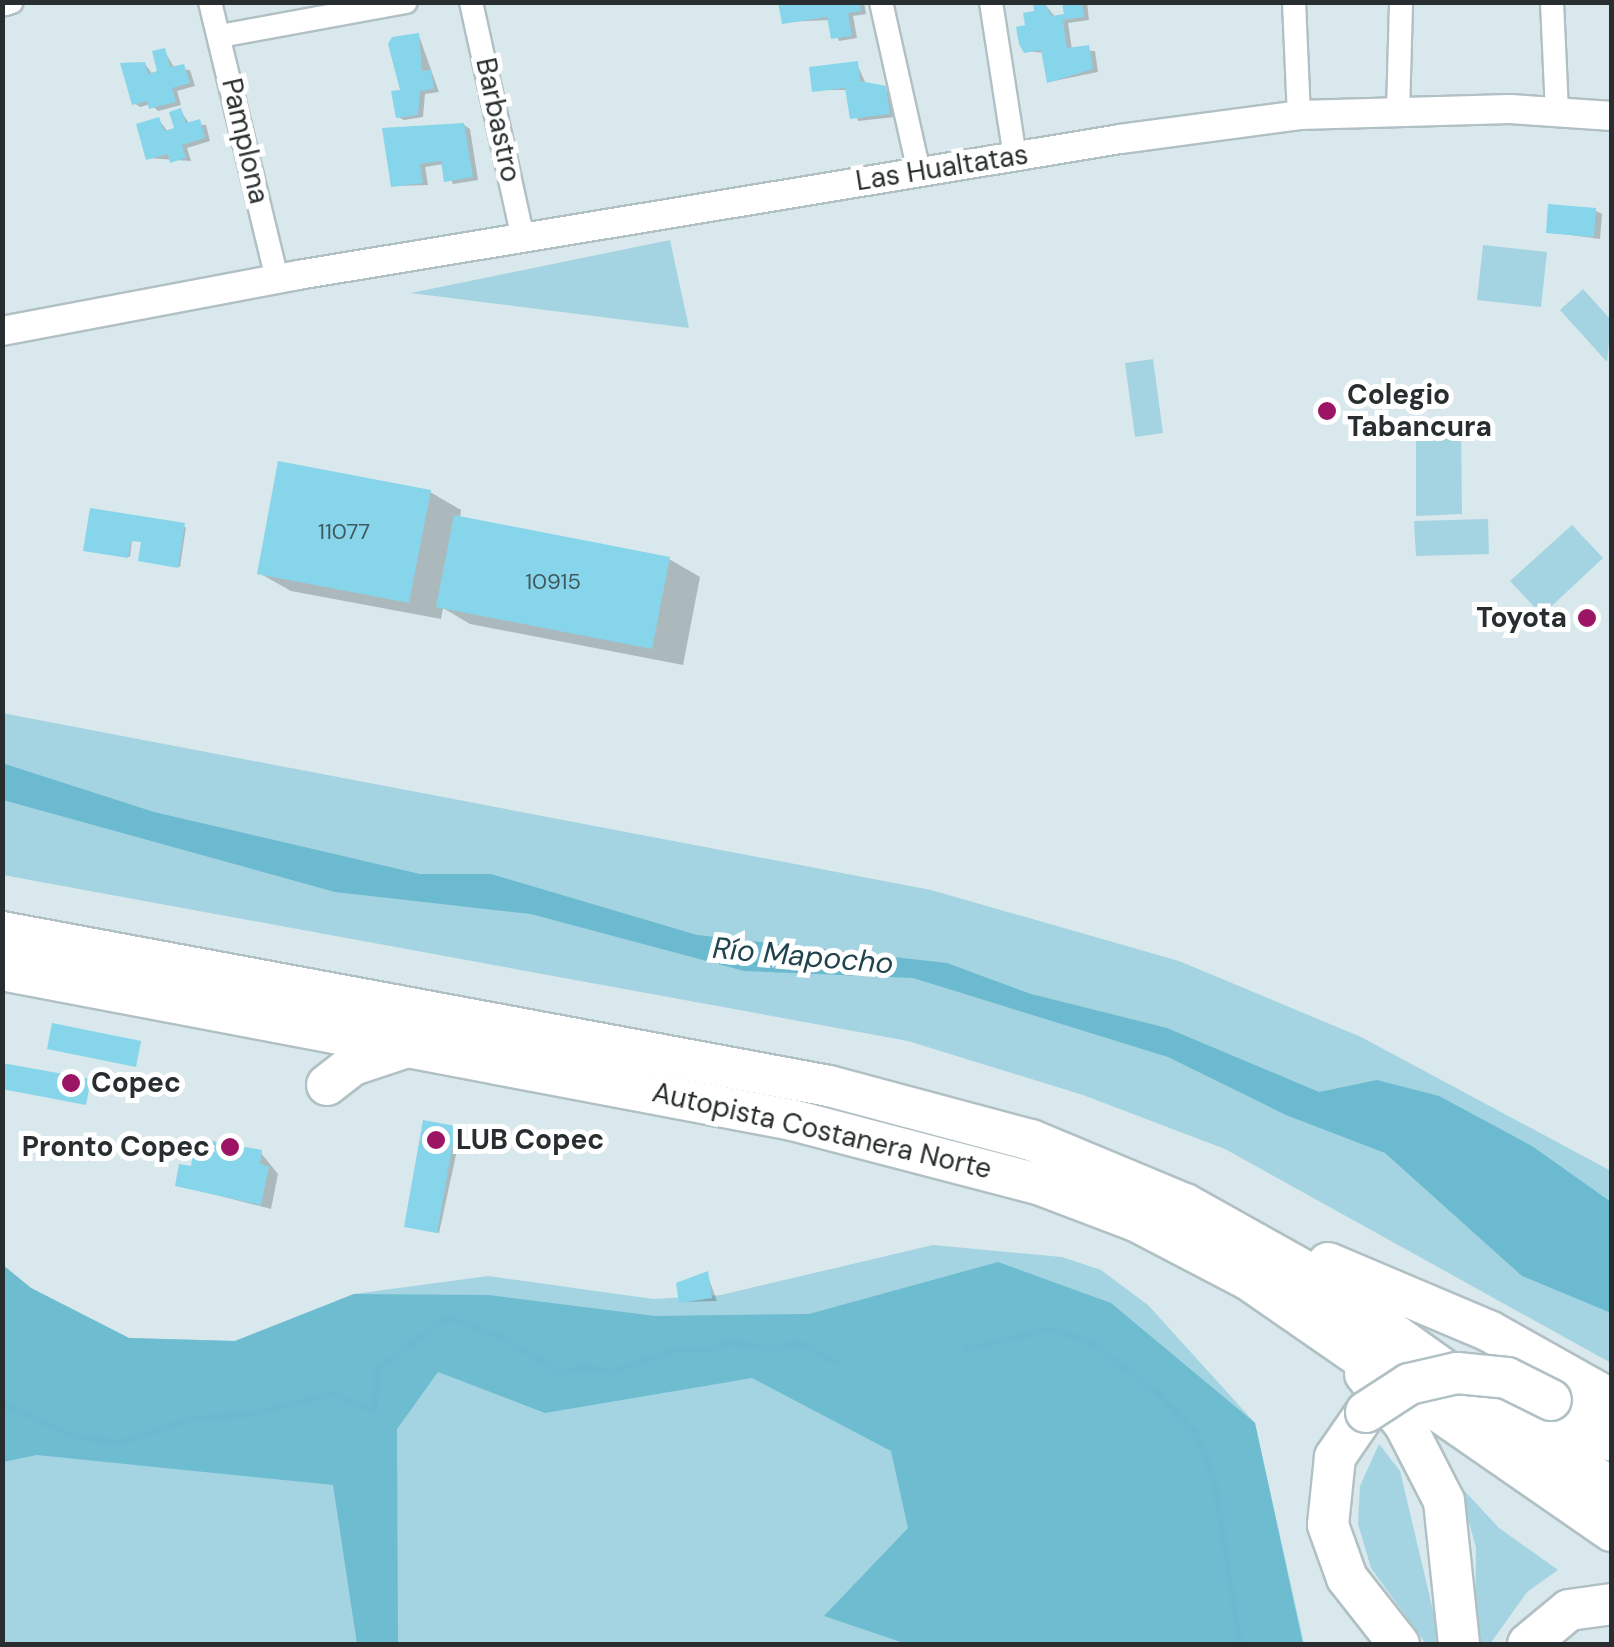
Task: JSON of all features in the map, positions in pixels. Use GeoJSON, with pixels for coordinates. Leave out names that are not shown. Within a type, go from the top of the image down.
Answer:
{"type":"FeatureCollection","features":[{"type":"Feature","properties":{"kind":"highway","name":"Autopista Costanera Norte"},"geometry":{"type":"LineString","coordinates":[[2,932],[899,1101],[1084,1159],[1233,1230],[1362,1308],[1612,1490]]}},
{"type":"Feature","properties":{"kind":"highway","name":"Autopista Costanera Norte"},"geometry":{"type":"LineString","coordinates":[[2,970],[792,1120],[1006,1173],[1173,1238],[1326,1330],[1612,1532]]}},
{"type":"Feature","properties":{"kind":"highway"},"geometry":{"type":"LineString","coordinates":[[327,1085],[369,1057],[413,1046]]}},
{"type":"Feature","properties":{"kind":"highway"},"geometry":{"type":"LineString","coordinates":[[1233,1230],[1489,1331],[1612,1400]]}},
{"type":"Feature","properties":{"kind":"highway"},"geometry":{"type":"LineString","coordinates":[[1326,1330],[1396,1413],[1437,1480],[1451,1536],[1459,1644]]}},
{"type":"Feature","properties":{"kind":"highway"},"geometry":{"type":"LineString","coordinates":[[1399,1644],[1347,1578],[1328,1525],[1335,1457],[1366,1412],[1408,1384],[1457,1373],[1507,1378],[1551,1400],[1612,1441]]}},
{"type":"Feature","properties":{"kind":"highway"},"geometry":{"type":"LineString","coordinates":[[1419,1394],[1538,1505],[1612,1562]]}},
{"type":"Feature","properties":{"kind":"highway"},"geometry":{"type":"LineString","coordinates":[[1528,1644],[1569,1610],[1612,1604]]}},
{"type":"Feature","properties":{"kind":"street"},"geometry":{"type":"LineString","coordinates":[[2,5],[12,2]]}},
{"type":"Feature","properties":{"kind":"street","name":"Pamplona"},"geometry":{"type":"LineString","coordinates":[[210,2],[277,280]]}},
{"type":"Feature","properties":{"kind":"street"},"geometry":{"type":"LineString","coordinates":[[220,36],[406,2]]}},
{"type":"Feature","properties":{"kind":"street","name":"Barbastro"},"geometry":{"type":"LineString","coordinates":[[471,2],[522,239]]}},
{"type":"Feature","properties":{"kind":"street"},"geometry":{"type":"LineString","coordinates":[[881,2],[919,172]]}},
{"type":"Feature","properties":{"kind":"street"},"geometry":{"type":"LineString","coordinates":[[991,2],[1016,157]]}},
{"type":"Feature","properties":{"kind":"street"},"geometry":{"type":"LineString","coordinates":[[1294,2],[1299,116]]}},
{"type":"Feature","properties":{"kind":"street"},"geometry":{"type":"LineString","coordinates":[[1398,112],[1401,2]]}},
{"type":"Feature","properties":{"kind":"street"},"geometry":{"type":"LineString","coordinates":[[1552,2],[1557,112]]}},
{"type":"Feature","properties":{"kind":"street","name":"Las Hualtatas"},"geometry":{"type":"LineString","coordinates":[[2,332],[277,280],[919,172],[1299,116],[1557,112],[1612,116]]}},
{"type":"Feature","properties":{"kind":"shaded area"},"geometry":{"type":"Polygon","coordinates":[[[670,240],[689,328],[411,293],[670,240]]]}},
{"type":"Feature","properties":{"kind":"shaded area"},"geometry":{"type":"Polygon","coordinates":[[[1483,245],[1547,252],[1541,307],[1477,300],[1483,245]]]}},
{"type":"Feature","properties":{"kind":"shaded area"},"geometry":{"type":"Polygon","coordinates":[[[1583,289],[1611,320],[1607,362],[1560,310],[1583,289]]]}},
{"type":"Feature","properties":{"kind":"shaded area"},"geometry":{"type":"Polygon","coordinates":[[[1153,359],[1163,433],[1135,437],[1125,363],[1153,359]]]}},
{"type":"Feature","properties":{"kind":"shaded area"},"geometry":{"type":"Polygon","coordinates":[[[1416,424],[1461,424],[1462,514],[1416,516],[1416,424]]]}},
{"type":"Feature","properties":{"kind":"shaded area"},"geometry":{"type":"Polygon","coordinates":[[[1488,519],[1489,554],[1416,556],[1414,521],[1488,519]]]}},
{"type":"Feature","properties":{"kind":"shaded area"},"geometry":{"type":"Polygon","coordinates":[[[1572,525],[1603,558],[1542,615],[1510,581],[1572,525]]]}},
{"type":"Feature","properties":{"kind":"shaded area"},"geometry":{"type":"Polygon","coordinates":[[[2,713],[931,890],[1179,961],[1361,1037],[1611,1171],[1611,1363],[1225,1149],[1083,1095],[908,1041],[3,875],[2,713]]]}},
{"type":"Feature","properties":{"kind":"shaded area"},"geometry":{"type":"Polygon","coordinates":[[[933,1245],[1062,1257],[1101,1270],[1148,1305],[1255,1423],[1304,1644],[3,1644],[2,1265],[31,1288],[129,1338],[235,1341],[354,1294],[488,1276],[653,1299],[721,1295],[933,1245]]]}},
{"type":"Feature","properties":{"kind":"shaded area"},"geometry":{"type":"Polygon","coordinates":[[[998,1262],[1111,1303],[1255,1423],[1303,1644],[907,1644],[824,1616],[908,1528],[891,1451],[752,1378],[545,1413],[438,1372],[397,1429],[398,1644],[357,1644],[333,1485],[37,1455],[3,1462],[3,1265],[31,1288],[129,1338],[235,1341],[354,1294],[489,1295],[655,1316],[809,1314],[998,1262]]]}},
{"type":"Feature","properties":{"kind":"shaded area"},"geometry":{"type":"Polygon","coordinates":[[[1379,1444],[1400,1471],[1441,1644],[1426,1644],[1371,1568],[1358,1524],[1360,1486],[1379,1444]]]}},
{"type":"Feature","properties":{"kind":"shaded area"},"geometry":{"type":"Polygon","coordinates":[[[1459,1485],[1499,1528],[1558,1570],[1527,1592],[1490,1644],[1475,1644],[1476,1548],[1459,1485]]]}},
{"type":"Feature","properties":{"kind":"water","name":"Río Mapocho"},"geometry":{"type":"Polygon","coordinates":[[[2,763],[154,812],[420,874],[491,874],[697,935],[947,963],[1031,994],[1167,1028],[1319,1092],[1377,1080],[1439,1096],[1532,1146],[1611,1202],[1611,1313],[1522,1276],[1385,1153],[1286,1115],[1168,1057],[913,978],[744,971],[531,914],[335,892],[3,800],[2,763]]]}},
{"type":"Feature","properties":{"kind":"building"},"geometry":{"type":"Polygon","coordinates":[[[778,2],[860,2],[861,11],[848,13],[852,36],[831,39],[827,17],[782,24],[778,2]]]}},
{"type":"Feature","properties":{"kind":"building"},"geometry":{"type":"Polygon","coordinates":[[[1033,2],[1043,2],[1052,16],[1064,14],[1062,2],[1082,2],[1084,17],[1063,20],[1067,48],[1089,45],[1093,69],[1047,83],[1041,50],[1024,53],[1016,27],[1025,25],[1023,13],[1034,11],[1033,2]]]}},
{"type":"Feature","properties":{"kind":"building"},"geometry":{"type":"Polygon","coordinates":[[[419,33],[422,71],[431,70],[434,89],[420,91],[418,115],[396,118],[391,91],[400,90],[388,44],[392,37],[419,33]]]}},
{"type":"Feature","properties":{"kind":"building"},"geometry":{"type":"Polygon","coordinates":[[[165,48],[170,67],[184,64],[190,83],[172,88],[176,102],[149,109],[147,101],[132,105],[120,63],[145,62],[148,74],[157,71],[152,51],[165,48]]]}},
{"type":"Feature","properties":{"kind":"building"},"geometry":{"type":"Polygon","coordinates":[[[858,61],[860,81],[886,86],[890,114],[850,119],[845,88],[812,92],[809,67],[858,61]]]}},
{"type":"Feature","properties":{"kind":"building"},"geometry":{"type":"Polygon","coordinates":[[[181,108],[186,123],[200,119],[205,138],[182,145],[186,158],[170,163],[168,154],[146,160],[136,124],[159,117],[164,131],[174,128],[169,112],[181,108]]]}},
{"type":"Feature","properties":{"kind":"building"},"geometry":{"type":"Polygon","coordinates":[[[464,123],[473,177],[444,182],[441,161],[420,164],[423,183],[391,187],[382,128],[464,123]]]}},
{"type":"Feature","properties":{"kind":"building"},"geometry":{"type":"Polygon","coordinates":[[[1548,204],[1596,208],[1594,237],[1546,233],[1548,204]]]}},
{"type":"Feature","properties":{"kind":"building"},"geometry":{"type":"Polygon","coordinates":[[[278,461],[431,490],[409,603],[257,574],[278,461]]]}},
{"type":"Feature","properties":{"kind":"building"},"geometry":{"type":"Polygon","coordinates":[[[90,508],[185,523],[178,568],[138,561],[141,542],[131,541],[128,558],[83,551],[90,508]]]}},
{"type":"Feature","properties":{"kind":"building"},"geometry":{"type":"Polygon","coordinates":[[[454,515],[670,557],[652,649],[436,607],[454,515]]]}},
{"type":"Feature","properties":{"kind":"building"},"geometry":{"type":"Polygon","coordinates":[[[52,1023],[141,1041],[136,1067],[47,1049],[52,1023]]]}},
{"type":"Feature","properties":{"kind":"building"},"geometry":{"type":"Polygon","coordinates":[[[2,1063],[91,1079],[86,1105],[2,1089],[2,1063]]]}},
{"type":"Feature","properties":{"kind":"building"},"geometry":{"type":"Polygon","coordinates":[[[423,1120],[456,1126],[437,1233],[404,1227],[423,1120]]]}},
{"type":"Feature","properties":{"kind":"building"},"geometry":{"type":"Polygon","coordinates":[[[196,1138],[262,1150],[260,1164],[269,1166],[261,1205],[175,1186],[179,1164],[191,1166],[196,1138]]]}},
{"type":"Feature","properties":{"kind":"building"},"geometry":{"type":"Polygon","coordinates":[[[708,1271],[712,1298],[679,1303],[676,1283],[708,1271]]]}},
{"type":"Feature","properties":{"kind":"waterway"},"geometry":{"type":"LineString","coordinates":[[2,1403],[70,1435],[119,1443],[195,1418],[247,1415],[332,1394],[374,1411],[378,1369],[447,1317],[501,1337],[560,1373],[583,1367],[612,1372],[676,1349],[715,1349],[730,1342],[771,1349],[800,1343],[834,1362]]}},
{"type":"Feature","properties":{"kind":"waterway"},"geometry":{"type":"LineString","coordinates":[[965,1350],[1049,1329],[1089,1341],[1158,1394],[1195,1433],[1214,1478],[1240,1644]]}},
{"type":"Feature","properties":{"kind":"place","name":"Colegio Tabancura"},"geometry":{"type":"Point","coordinates":[1327,411]}},
{"type":"Feature","properties":{"kind":"place","name":"Toyota"},"geometry":{"type":"Point","coordinates":[1587,618]}},
{"type":"Feature","properties":{"kind":"place","name":"Copec"},"geometry":{"type":"Point","coordinates":[71,1083]}},
{"type":"Feature","properties":{"kind":"place","name":"LUB Copec"},"geometry":{"type":"Point","coordinates":[436,1140]}},
{"type":"Feature","properties":{"kind":"place","name":"Pronto Copec"},"geometry":{"type":"Point","coordinates":[230,1147]}}]}
